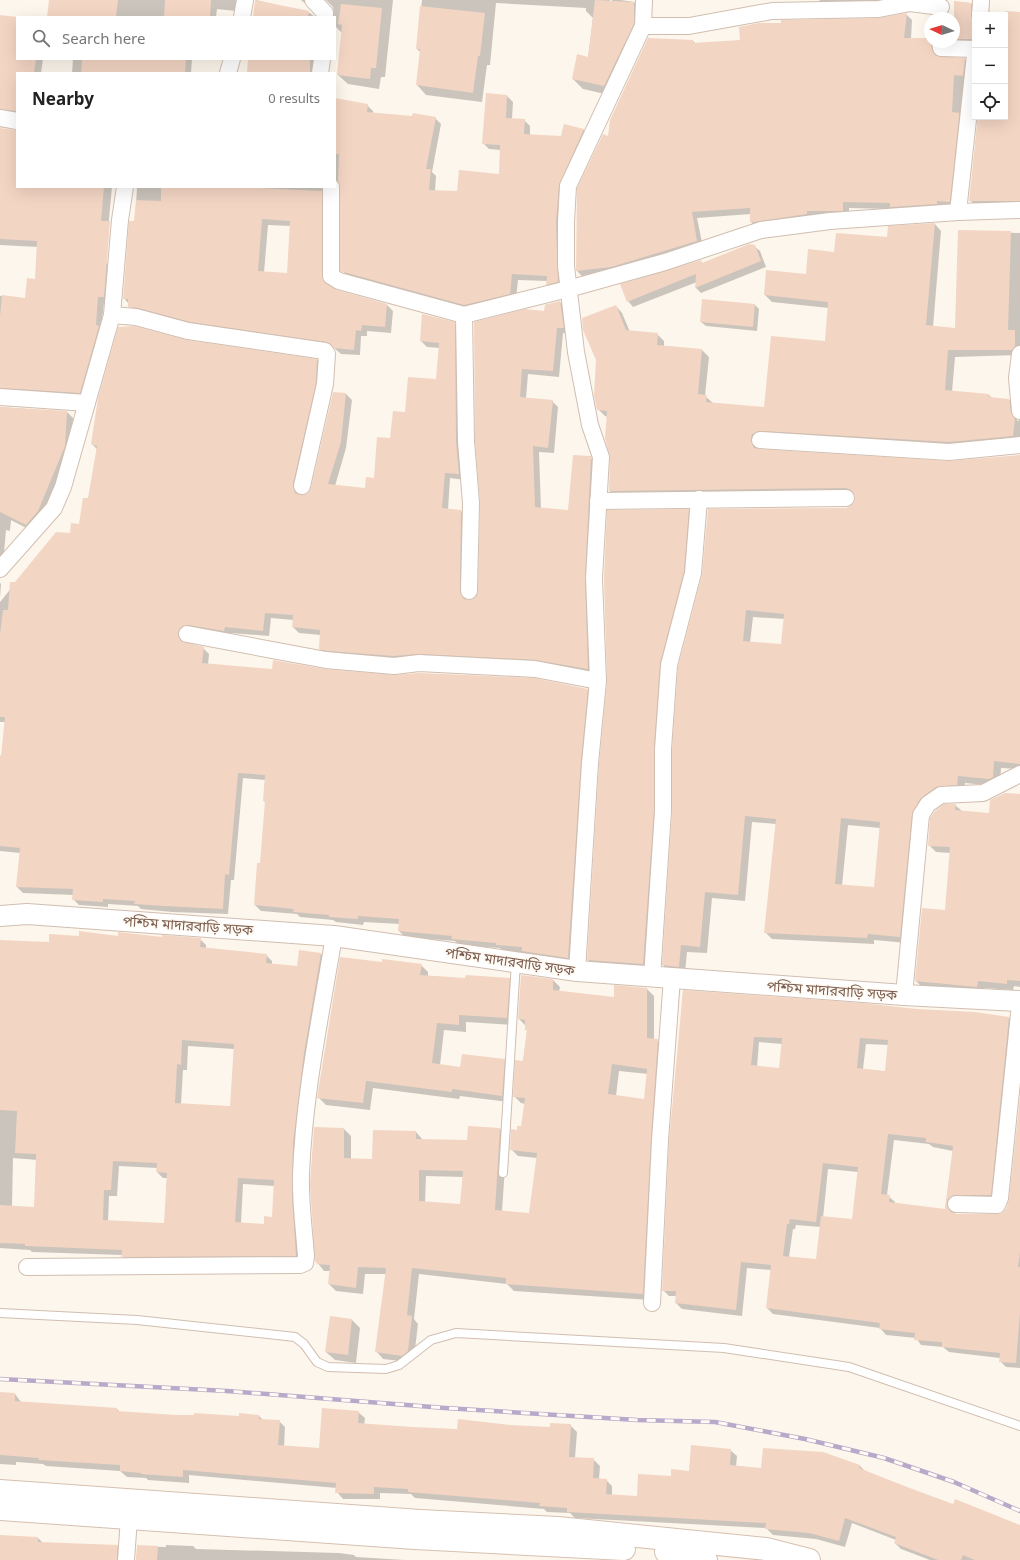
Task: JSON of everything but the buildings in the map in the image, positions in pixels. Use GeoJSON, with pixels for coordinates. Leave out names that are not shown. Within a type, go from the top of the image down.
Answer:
{"type":"FeatureCollection","features":[{"type":"Feature","properties":{"kind":"main road"},"geometry":{"type":"LineString","coordinates":[[0,1491],[404,1520],[558,1528],[683,1547],[706,1560]]}},
{"type":"Feature","properties":{"kind":"main road"},"geometry":{"type":"LineString","coordinates":[[0,1509],[129,1518],[683,1547],[766,1549],[809,1560]]}},
{"type":"Feature","properties":{"kind":"street"},"geometry":{"type":"LineString","coordinates":[[242,16],[246,0]]}},
{"type":"Feature","properties":{"kind":"street"},"geometry":{"type":"LineString","coordinates":[[313,0],[325,13],[325,16]]}},
{"type":"Feature","properties":{"kind":"street"},"geometry":{"type":"LineString","coordinates":[[577,970],[590,763],[598,681],[594,578],[601,458],[590,425],[576,352],[568,289],[566,251],[568,186],[643,26],[644,0]]}},
{"type":"Feature","properties":{"kind":"street"},"geometry":{"type":"LineString","coordinates":[[643,26],[689,26],[772,12],[879,9],[910,3],[941,8]]}},
{"type":"Feature","properties":{"kind":"street"},"geometry":{"type":"LineString","coordinates":[[941,48],[972,49]]}},
{"type":"Feature","properties":{"kind":"street"},"geometry":{"type":"LineString","coordinates":[[228,72],[232,60]]}},
{"type":"Feature","properties":{"kind":"street"},"geometry":{"type":"LineString","coordinates":[[320,72],[322,60]]}},
{"type":"Feature","properties":{"kind":"street"},"geometry":{"type":"LineString","coordinates":[[958,212],[972,83]]}},
{"type":"Feature","properties":{"kind":"street"},"geometry":{"type":"LineString","coordinates":[[0,118],[16,121]]}},
{"type":"Feature","properties":{"kind":"street"},"geometry":{"type":"LineString","coordinates":[[0,569],[54,508],[63,488],[112,315],[120,220],[125,188]]}},
{"type":"Feature","properties":{"kind":"street"},"geometry":{"type":"LineString","coordinates":[[331,188],[331,276],[339,281],[464,315],[568,289],[665,262],[761,230],[830,221],[958,212],[1020,210]]}},
{"type":"Feature","properties":{"kind":"street"},"geometry":{"type":"LineString","coordinates":[[112,315],[136,316],[188,331],[325,351],[327,354],[325,384],[302,486]]}},
{"type":"Feature","properties":{"kind":"street"},"geometry":{"type":"LineString","coordinates":[[464,315],[466,441],[471,503],[469,592]]}},
{"type":"Feature","properties":{"kind":"street"},"geometry":{"type":"LineString","coordinates":[[1020,354],[1017,378],[1020,411]]}},
{"type":"Feature","properties":{"kind":"street"},"geometry":{"type":"LineString","coordinates":[[0,397],[87,403]]}},
{"type":"Feature","properties":{"kind":"street"},"geometry":{"type":"LineString","coordinates":[[760,440],[949,452],[1020,445]]}},
{"type":"Feature","properties":{"kind":"street"},"geometry":{"type":"LineString","coordinates":[[598,501],[846,498]]}},
{"type":"Feature","properties":{"kind":"street"},"geometry":{"type":"LineString","coordinates":[[652,977],[663,811],[663,749],[669,665],[693,574],[699,499]]}},
{"type":"Feature","properties":{"kind":"street"},"geometry":{"type":"LineString","coordinates":[[187,634],[326,660],[394,666],[419,663],[535,669],[598,681]]}},
{"type":"Feature","properties":{"kind":"street"},"geometry":{"type":"LineString","coordinates":[[904,995],[922,814],[928,804],[941,795],[983,794],[1020,774]]}},
{"type":"Feature","properties":{"kind":"street","name":"পশ্চিম মাদারবাড়ি সড়ক"},"geometry":{"type":"LineString","coordinates":[[0,916],[27,914],[334,936],[577,970],[652,977],[904,995],[1020,1001]]}},
{"type":"Feature","properties":{"kind":"street"},"geometry":{"type":"LineString","coordinates":[[27,1267],[300,1265],[305,1263],[306,1256],[301,1201],[305,1121],[317,1030],[334,936]]}},
{"type":"Feature","properties":{"kind":"street"},"geometry":{"type":"LineString","coordinates":[[652,1303],[660,1140],[672,978]]}},
{"type":"Feature","properties":{"kind":"street"},"geometry":{"type":"LineString","coordinates":[[956,1204],[990,1206],[997,1205],[1000,1198],[1020,1004]]}},
{"type":"Feature","properties":{"kind":"street"},"geometry":{"type":"LineString","coordinates":[[126,1560],[129,1518]]}},
{"type":"Feature","properties":{"kind":"lane"},"geometry":{"type":"LineString","coordinates":[[503,1173],[516,962]]}},
{"type":"Feature","properties":{"kind":"lane"},"geometry":{"type":"LineString","coordinates":[[0,1313],[137,1320],[295,1337],[304,1344],[317,1362],[328,1366],[364,1368],[386,1369],[399,1366],[431,1340],[456,1333],[724,1348],[849,1367],[1020,1426]]}},
{"type":"Feature","properties":{"kind":"railway"},"geometry":{"type":"LineString","coordinates":[[0,1379],[227,1391],[445,1408],[637,1420],[715,1422],[805,1439],[884,1458],[954,1482],[1020,1511]]}}]}
